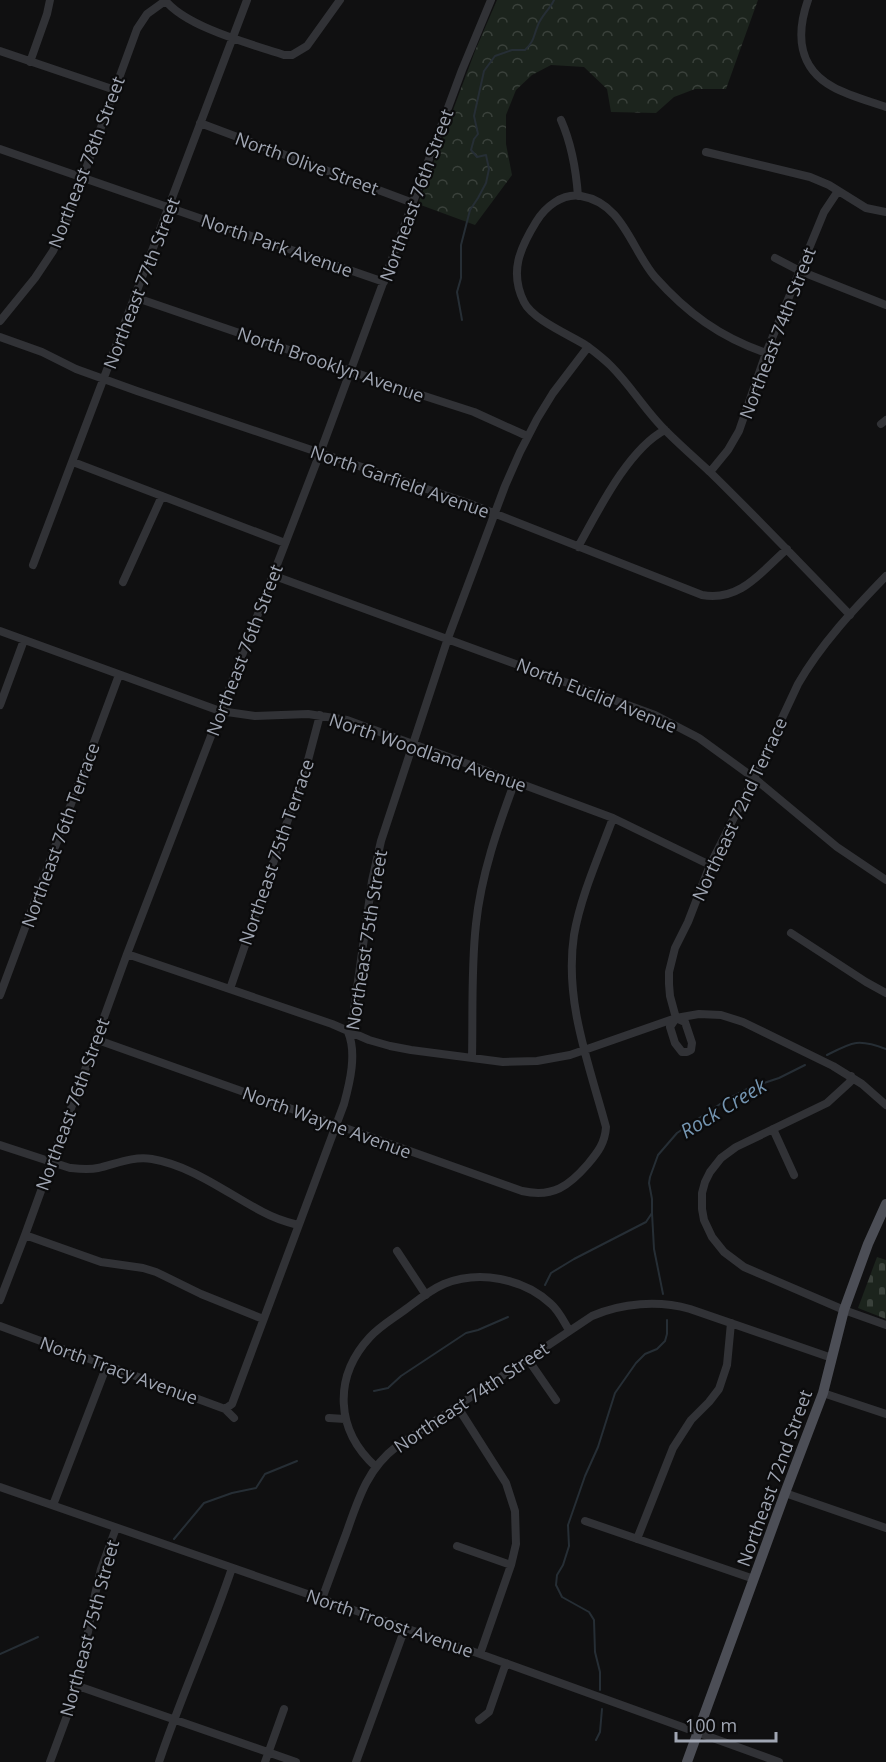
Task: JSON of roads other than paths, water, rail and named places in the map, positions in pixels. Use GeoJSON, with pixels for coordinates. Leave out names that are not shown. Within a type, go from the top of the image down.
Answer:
{"type":"FeatureCollection","features":[{"type":"Feature","properties":{"kind":"main road","name":"Northeast 72nd Street"},"geometry":{"type":"LineString","coordinates":[[687,1762],[823,1393],[844,1310],[868,1244],[886,1204]]}},
{"type":"Feature","properties":{"kind":"street"},"geometry":{"type":"LineString","coordinates":[[30,62],[50,0]]}},
{"type":"Feature","properties":{"kind":"street","name":"Northeast 77th Street"},"geometry":{"type":"LineString","coordinates":[[33,566],[248,0]]}},
{"type":"Feature","properties":{"kind":"street"},"geometry":{"type":"LineString","coordinates":[[165,1],[192,21],[284,56],[292,55],[307,46],[340,0]]}},
{"type":"Feature","properties":{"kind":"street","name":"Northeast 76th Street"},"geometry":{"type":"LineString","coordinates":[[0,1300],[127,954],[320,453],[490,0]]}},
{"type":"Feature","properties":{"kind":"street"},"geometry":{"type":"LineString","coordinates":[[808,0],[802,19],[801,37],[803,52],[809,66],[834,88],[886,107]]}},
{"type":"Feature","properties":{"kind":"street","name":"Northeast 78th Street"},"geometry":{"type":"LineString","coordinates":[[0,321],[35,278],[52,251],[66,223],[137,29],[147,14],[165,1]]}},
{"type":"Feature","properties":{"kind":"street"},"geometry":{"type":"LineString","coordinates":[[0,51],[115,90]]}},
{"type":"Feature","properties":{"kind":"street"},"geometry":{"type":"LineString","coordinates":[[561,120],[572,149],[578,196]]}},
{"type":"Feature","properties":{"kind":"street","name":"North Olive Street"},"geometry":{"type":"LineString","coordinates":[[200,123],[413,203]]}},
{"type":"Feature","properties":{"kind":"street","name":"North Park Avenue"},"geometry":{"type":"LineString","coordinates":[[0,149],[384,282]]}},
{"type":"Feature","properties":{"kind":"street"},"geometry":{"type":"LineString","coordinates":[[706,152],[820,180],[866,208],[886,212]]}},
{"type":"Feature","properties":{"kind":"street","name":"Northeast 74th Street"},"geometry":{"type":"LineString","coordinates":[[710,472],[728,450],[739,431],[766,353],[824,212],[838,191]]}},
{"type":"Feature","properties":{"kind":"street"},"geometry":{"type":"LineString","coordinates":[[766,353],[722,334],[688,310],[655,276],[635,249],[619,219],[597,202],[578,196],[564,198],[542,212],[529,232],[517,260],[516,270],[518,285],[525,304],[536,316],[588,347],[611,366],[665,430],[710,472],[850,615]]}},
{"type":"Feature","properties":{"kind":"street"},"geometry":{"type":"LineString","coordinates":[[775,258],[800,271],[886,305]]}},
{"type":"Feature","properties":{"kind":"street","name":"North Brooklyn Avenue"},"geometry":{"type":"LineString","coordinates":[[134,297],[474,412],[527,436]]}},
{"type":"Feature","properties":{"kind":"street","name":"North Garfield Avenue"},"geometry":{"type":"LineString","coordinates":[[0,337],[42,352],[76,369],[104,379],[460,500],[702,595],[712,597],[741,590],[787,549]]}},
{"type":"Feature","properties":{"kind":"street","name":"Northeast 75th Street"},"geometry":{"type":"LineString","coordinates":[[225,1409],[232,1404],[337,1125],[348,1089],[352,1058],[348,1032],[352,1024],[377,857],[448,638],[494,513],[527,436],[553,393],[588,347]]}},
{"type":"Feature","properties":{"kind":"street"},"geometry":{"type":"LineString","coordinates":[[578,548],[597,512],[624,470],[644,447],[665,430]]}},
{"type":"Feature","properties":{"kind":"street"},"geometry":{"type":"LineString","coordinates":[[73,462],[285,543]]}},
{"type":"Feature","properties":{"kind":"street"},"geometry":{"type":"LineString","coordinates":[[123,582],[162,496]]}},
{"type":"Feature","properties":{"kind":"street","name":"North Euclid Avenue"},"geometry":{"type":"LineString","coordinates":[[272,576],[655,715],[699,738],[754,778],[837,847],[886,880]]}},
{"type":"Feature","properties":{"kind":"street","name":"Northeast 72nd Terrace"},"geometry":{"type":"LineString","coordinates":[[676,1018],[669,984],[671,959],[710,865],[798,684],[816,657],[850,615],[886,576]]}},
{"type":"Feature","properties":{"kind":"street","name":"North Woodland Avenue"},"geometry":{"type":"LineString","coordinates":[[0,631],[220,711],[255,716],[320,715],[347,720],[613,818],[710,865]]}},
{"type":"Feature","properties":{"kind":"street"},"geometry":{"type":"LineString","coordinates":[[0,705],[24,640]]}},
{"type":"Feature","properties":{"kind":"street","name":"Northeast 76th Terrace"},"geometry":{"type":"LineString","coordinates":[[0,994],[119,675]]}},
{"type":"Feature","properties":{"kind":"street","name":"Northeast 75th Terrace"},"geometry":{"type":"LineString","coordinates":[[230,988],[307,764],[320,715]]}},
{"type":"Feature","properties":{"kind":"street"},"geometry":{"type":"LineString","coordinates":[[472,1058],[474,945],[479,900],[493,843],[515,781]]}},
{"type":"Feature","properties":{"kind":"street"},"geometry":{"type":"LineString","coordinates":[[586,1051],[574,1001],[573,950],[579,913],[613,818]]}},
{"type":"Feature","properties":{"kind":"street"},"geometry":{"type":"LineString","coordinates":[[791,933],[886,993]]}},
{"type":"Feature","properties":{"kind":"street"},"geometry":{"type":"LineString","coordinates":[[127,954],[230,988],[390,1046],[503,1062],[554,1059],[586,1051],[689,1015],[708,1013],[734,1018],[851,1076],[886,1105]]}},
{"type":"Feature","properties":{"kind":"street","name":"North Wayne Avenue"},"geometry":{"type":"LineString","coordinates":[[96,1039],[522,1191],[542,1194],[559,1189],[579,1175],[600,1149],[605,1136],[606,1127],[586,1051]]}},
{"type":"Feature","properties":{"kind":"street"},"geometry":{"type":"LineString","coordinates":[[851,1076],[850,1082],[827,1103],[728,1152],[721,1158],[705,1182],[702,1198],[704,1220],[712,1237],[724,1252],[744,1267],[844,1310],[886,1325]]}},
{"type":"Feature","properties":{"kind":"street"},"geometry":{"type":"LineString","coordinates":[[773,1129],[794,1175]]}},
{"type":"Feature","properties":{"kind":"street"},"geometry":{"type":"LineString","coordinates":[[0,1145],[70,1168],[80,1169],[99,1167],[128,1159],[153,1159],[194,1174],[263,1212],[298,1225]]}},
{"type":"Feature","properties":{"kind":"street"},"geometry":{"type":"LineString","coordinates":[[25,1235],[101,1262],[156,1272],[201,1294],[263,1319]]}},
{"type":"Feature","properties":{"kind":"street"},"geometry":{"type":"LineString","coordinates":[[397,1251],[426,1295]]}},
{"type":"Feature","properties":{"kind":"street"},"geometry":{"type":"LineString","coordinates":[[376,1467],[359,1449],[345,1419],[346,1385],[363,1345],[377,1330],[435,1288],[456,1280],[478,1276],[492,1277],[521,1286],[545,1299],[554,1307],[569,1330]]}},
{"type":"Feature","properties":{"kind":"street","name":"Northeast 74th Street"},"geometry":{"type":"LineString","coordinates":[[322,1599],[362,1488],[376,1467],[396,1447],[569,1330],[601,1312],[622,1306],[648,1304],[682,1307],[832,1358]]}},
{"type":"Feature","properties":{"kind":"street"},"geometry":{"type":"LineString","coordinates":[[637,1539],[674,1448],[691,1420],[719,1389],[727,1365],[731,1323]]}},
{"type":"Feature","properties":{"kind":"street","name":"North Tracy Avenue"},"geometry":{"type":"LineString","coordinates":[[0,1326],[225,1409],[234,1419]]}},
{"type":"Feature","properties":{"kind":"street"},"geometry":{"type":"LineString","coordinates":[[527,1359],[556,1400]]}},
{"type":"Feature","properties":{"kind":"street"},"geometry":{"type":"LineString","coordinates":[[53,1506],[107,1365]]}},
{"type":"Feature","properties":{"kind":"street"},"geometry":{"type":"LineString","coordinates":[[823,1393],[886,1413]]}},
{"type":"Feature","properties":{"kind":"street"},"geometry":{"type":"LineString","coordinates":[[457,1406],[499,1471],[511,1496],[515,1511],[517,1533],[511,1565],[480,1654]]}},
{"type":"Feature","properties":{"kind":"street"},"geometry":{"type":"LineString","coordinates":[[329,1418],[345,1419]]}},
{"type":"Feature","properties":{"kind":"street","name":"North Troost Avenue"},"geometry":{"type":"LineString","coordinates":[[0,1487],[506,1663],[779,1762]]}},
{"type":"Feature","properties":{"kind":"street"},"geometry":{"type":"LineString","coordinates":[[785,1493],[886,1528]]}},
{"type":"Feature","properties":{"kind":"street"},"geometry":{"type":"LineString","coordinates":[[585,1521],[754,1579]]}},
{"type":"Feature","properties":{"kind":"street","name":"Northeast 75th Street"},"geometry":{"type":"LineString","coordinates":[[50,1762],[78,1686],[101,1569],[116,1528]]}},
{"type":"Feature","properties":{"kind":"street"},"geometry":{"type":"LineString","coordinates":[[457,1546],[511,1565]]}},
{"type":"Feature","properties":{"kind":"street"},"geometry":{"type":"LineString","coordinates":[[159,1762],[232,1568]]}},
{"type":"Feature","properties":{"kind":"street"},"geometry":{"type":"LineString","coordinates":[[356,1762],[405,1628]]}},
{"type":"Feature","properties":{"kind":"street"},"geometry":{"type":"LineString","coordinates":[[479,1720],[489,1712],[506,1663]]}},
{"type":"Feature","properties":{"kind":"street"},"geometry":{"type":"LineString","coordinates":[[78,1686],[173,1720],[267,1758],[296,1762]]}},
{"type":"Feature","properties":{"kind":"street"},"geometry":{"type":"LineString","coordinates":[[267,1758],[284,1709]]}},
{"type":"Feature","properties":{"kind":"waterway"},"geometry":{"type":"LineString","coordinates":[[462,320],[457,292],[461,278],[461,245],[470,210],[486,183],[489,169],[486,155],[477,157],[471,150],[478,134],[474,116],[484,71],[495,56],[512,50],[525,50],[554,0]]}},
{"type":"Feature","properties":{"kind":"waterway","name":"Rock Creek"},"geometry":{"type":"LineString","coordinates":[[827,1055],[855,1043],[868,1043],[886,1049]]}},
{"type":"Feature","properties":{"kind":"waterway","name":"Rock Creek"},"geometry":{"type":"LineString","coordinates":[[545,1285],[551,1273],[646,1222],[652,1213],[650,1177],[658,1155],[677,1133],[726,1100],[805,1065]]}},
{"type":"Feature","properties":{"kind":"waterway"},"geometry":{"type":"LineString","coordinates":[[652,1213],[654,1249],[663,1294]]}},
{"type":"Feature","properties":{"kind":"waterway","name":"Rock Creek"},"geometry":{"type":"LineString","coordinates":[[374,1391],[388,1388],[401,1376],[466,1333],[508,1317]]}},
{"type":"Feature","properties":{"kind":"waterway"},"geometry":{"type":"LineString","coordinates":[[600,1690],[594,1620],[589,1612],[562,1597],[556,1585],[557,1575],[569,1546],[568,1525],[598,1447],[615,1393],[636,1363],[665,1341],[667,1320]]}},
{"type":"Feature","properties":{"kind":"waterway","name":"Rock Creek"},"geometry":{"type":"LineString","coordinates":[[174,1539],[204,1503],[232,1493],[256,1488],[265,1474],[297,1461]]}},
{"type":"Feature","properties":{"kind":"waterway","name":"Rock Creek"},"geometry":{"type":"LineString","coordinates":[[0,1654],[38,1637]]}},
{"type":"Feature","properties":{"kind":"waterway"},"geometry":{"type":"LineString","coordinates":[[596,1740],[600,1732],[602,1709]]}}]}
